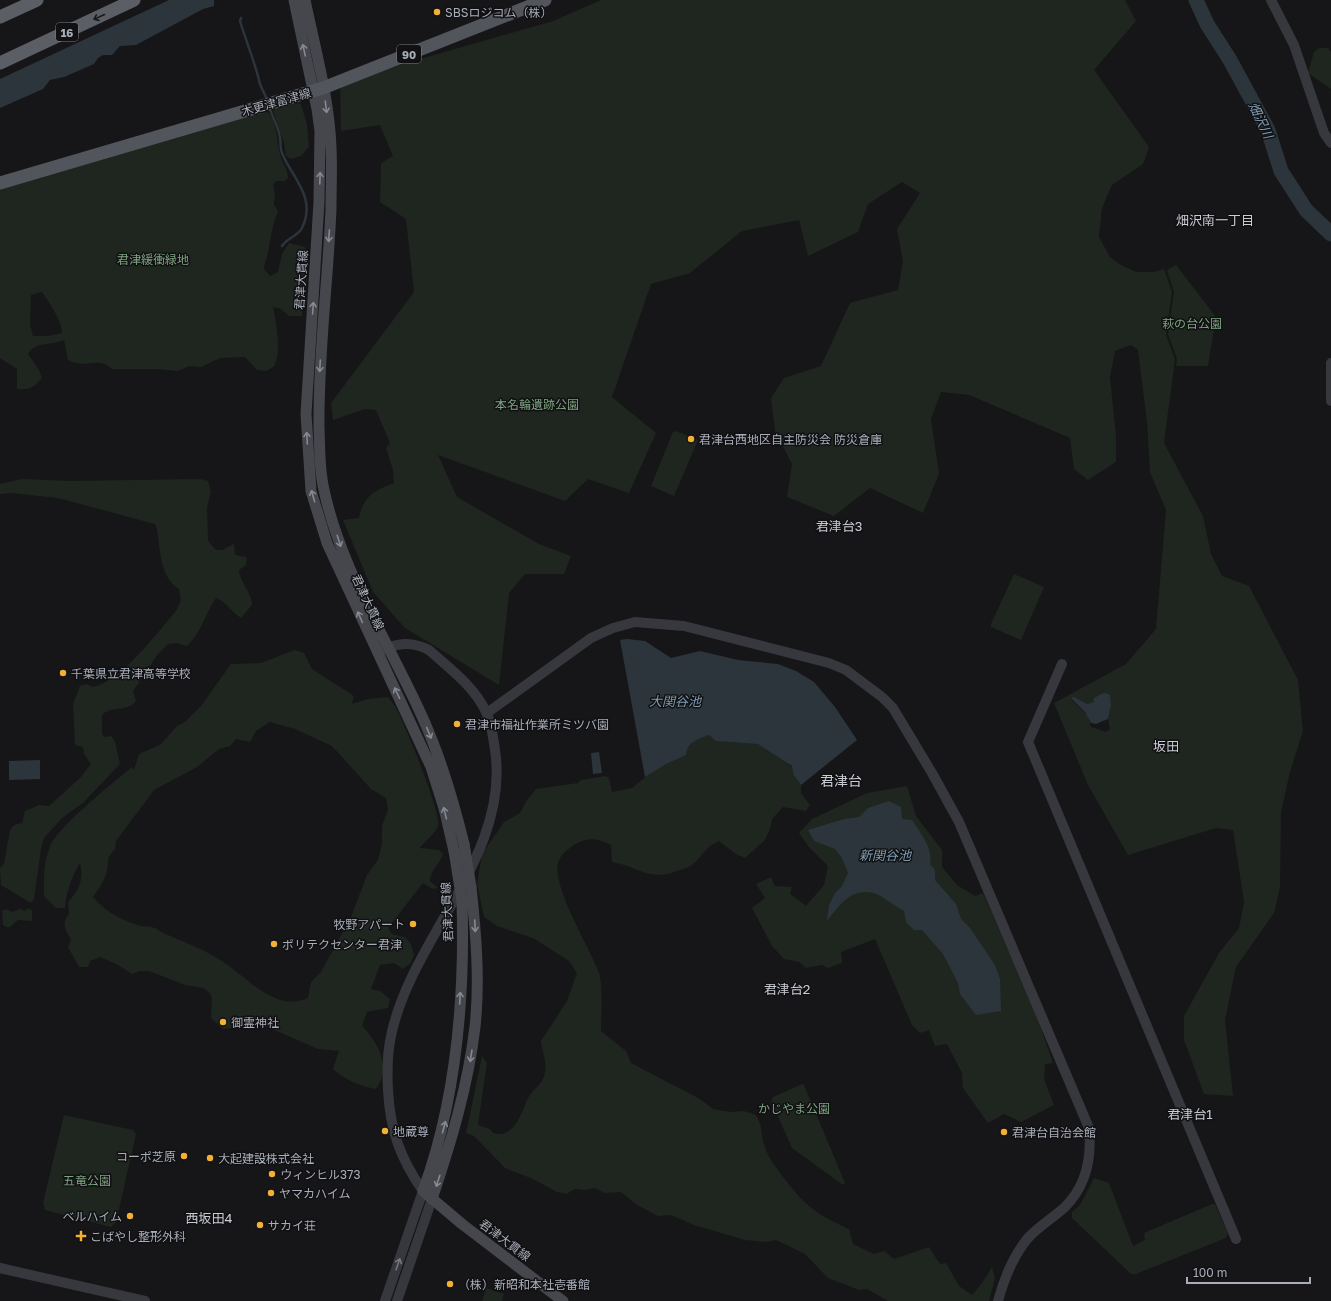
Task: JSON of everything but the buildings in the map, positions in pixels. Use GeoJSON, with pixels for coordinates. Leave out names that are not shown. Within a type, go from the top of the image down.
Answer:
{"type":"FeatureCollection","features":[{"type":"Feature","properties":{"kind":"highway"},"geometry":{"type":"LineString","coordinates":[[0,17],[36,0]]}},
{"type":"Feature","properties":{"kind":"highway","name":"16"},"geometry":{"type":"LineString","coordinates":[[0,63],[134,0]]}},
{"type":"Feature","properties":{"kind":"main road","name":"君津大貫線"},"geometry":{"type":"LineString","coordinates":[[294,0],[318,89],[331,146],[331,209],[319,399],[320,468],[324,489],[342,550],[425,723],[438,756],[456,811],[464,844],[471,887],[475,923],[476,970],[474,1033],[468,1071],[457,1118],[432,1199]]}},
{"type":"Feature","properties":{"kind":"main road","name":"君津大貫線"},"geometry":{"type":"LineString","coordinates":[[305,0],[318,89],[317,109],[320,131],[321,160],[306,414],[311,491],[327,543],[432,767],[444,808],[454,851],[462,901],[459,1016],[454,1070],[445,1122],[423,1191],[462,1224],[563,1301]]}},
{"type":"Feature","properties":{"kind":"main road","name":"木更津富津線"},"geometry":{"type":"LineString","coordinates":[[0,183],[318,89],[545,0]]}},
{"type":"Feature","properties":{"kind":"street"},"geometry":{"type":"LineString","coordinates":[[1271,0],[1294,45],[1324,133],[1331,143]]}},
{"type":"Feature","properties":{"kind":"street"},"geometry":{"type":"LineString","coordinates":[[1331,363],[1331,401]]}},
{"type":"Feature","properties":{"kind":"street"},"geometry":{"type":"LineString","coordinates":[[487,713],[591,638],[613,628],[635,622],[684,626],[830,663],[846,670],[882,697],[893,708],[959,822],[1089,1128],[1089,1158],[1087,1171],[1081,1185],[1065,1206],[1045,1221],[1022,1246],[1014,1258],[998,1301]]}},
{"type":"Feature","properties":{"kind":"street"},"geometry":{"type":"LineString","coordinates":[[377,652],[398,644],[413,643],[429,650],[459,677],[487,713],[492,728],[497,760],[497,787],[493,813],[478,851],[410,982],[391,1035],[387,1062],[389,1105],[395,1137],[399,1150],[423,1191],[385,1301]]}},
{"type":"Feature","properties":{"kind":"street"},"geometry":{"type":"LineString","coordinates":[[1062,664],[1028,742],[1236,1239]]}},
{"type":"Feature","properties":{"kind":"street"},"geometry":{"type":"LineString","coordinates":[[397,1301],[432,1199]]}},
{"type":"Feature","properties":{"kind":"street"},"geometry":{"type":"LineString","coordinates":[[0,1268],[145,1301]]}},
{"type":"Feature","properties":{"kind":"green space","name":"本名輪遺跡公園"},"geometry":{"type":"Polygon","coordinates":[[[601,0],[1125,0],[1136,21],[1094,70],[1149,147],[1143,164],[1112,185],[1102,208],[1099,237],[1110,257],[1119,264],[1136,272],[1154,272],[1164,269],[1172,292],[1166,335],[1175,359],[1164,443],[1203,516],[1211,554],[1222,576],[1249,586],[1298,680],[1303,731],[1290,772],[1281,812],[1280,887],[1274,913],[1236,967],[1225,1020],[1233,1096],[1204,1094],[1184,1040],[1184,1016],[1219,953],[1239,928],[1244,902],[1233,830],[1216,828],[1128,855],[1088,785],[1054,703],[1126,664],[1156,629],[1166,510],[1150,472],[1147,422],[1138,350],[1131,345],[1115,351],[1110,377],[1116,436],[1116,462],[1088,480],[1074,469],[1070,438],[969,395],[941,392],[931,419],[939,474],[923,513],[870,488],[834,516],[787,497],[792,464],[775,431],[771,398],[784,378],[821,366],[850,303],[898,290],[903,261],[897,229],[920,193],[902,182],[868,204],[858,232],[808,256],[799,220],[742,231],[690,273],[651,284],[612,397],[656,433],[629,493],[588,479],[565,501],[438,455],[457,497],[539,544],[571,556],[564,574],[525,574],[509,593],[499,685],[405,628],[373,592],[343,520],[359,518],[364,504],[370,495],[394,483],[393,470],[386,448],[390,443],[376,410],[365,409],[333,420],[331,403],[414,292],[406,219],[380,202],[381,163],[393,156],[380,125],[341,131],[340,82],[553,21],[601,0]],[[1101,694],[1094,698],[1094,702],[1087,704],[1079,700],[1071,699],[1088,716],[1091,727],[1106,732],[1110,729],[1108,719],[1110,709],[1101,694]]]}},
{"type":"Feature","properties":{"kind":"green space"},"geometry":{"type":"Polygon","coordinates":[[[1319,48],[1328,48],[1331,52],[1331,89],[1308,73],[1314,52],[1319,48]]]}},
{"type":"Feature","properties":{"kind":"green space"},"geometry":{"type":"Polygon","coordinates":[[[295,102],[301,104],[307,125],[309,147],[301,156],[291,159],[286,156],[284,143],[272,108],[295,102]]]}},
{"type":"Feature","properties":{"kind":"green space","name":"君津緩衝緑地"},"geometry":{"type":"Polygon","coordinates":[[[264,110],[272,117],[280,154],[288,178],[284,181],[276,181],[273,186],[275,193],[274,205],[278,211],[272,230],[269,251],[264,269],[270,276],[278,272],[282,254],[289,243],[305,247],[308,253],[302,316],[289,316],[281,309],[273,307],[278,337],[278,354],[274,366],[266,371],[257,370],[245,357],[220,358],[201,367],[190,366],[177,371],[157,369],[112,369],[102,363],[80,364],[68,360],[64,340],[39,345],[31,350],[28,354],[39,370],[42,378],[31,388],[17,389],[17,369],[0,358],[0,188],[264,110]],[[42,292],[31,295],[30,325],[33,336],[48,336],[62,333],[58,317],[42,292]]]}},
{"type":"Feature","properties":{"kind":"green space","name":"萩の台公園"},"geometry":{"type":"Polygon","coordinates":[[[1176,265],[1216,317],[1208,366],[1176,366],[1177,359],[1168,334],[1174,292],[1167,270],[1176,265]]]}},
{"type":"Feature","properties":{"kind":"green space"},"geometry":{"type":"Polygon","coordinates":[[[676,431],[698,440],[674,496],[651,486],[673,432],[676,431]]]}},
{"type":"Feature","properties":{"kind":"green space"},"geometry":{"type":"Polygon","coordinates":[[[22,479],[70,481],[201,479],[208,481],[211,491],[207,508],[208,541],[216,550],[222,550],[234,544],[235,555],[246,557],[247,560],[245,566],[239,570],[241,579],[250,596],[252,605],[241,618],[223,602],[216,598],[200,629],[187,646],[177,643],[168,644],[158,654],[133,691],[136,701],[128,707],[110,710],[102,715],[102,733],[104,737],[111,736],[115,741],[120,764],[83,803],[62,818],[44,838],[34,899],[31,903],[1,885],[0,868],[4,864],[10,830],[14,825],[22,823],[25,811],[39,805],[49,806],[80,778],[91,764],[84,754],[83,747],[75,745],[73,704],[80,686],[87,684],[92,687],[103,684],[126,667],[176,611],[181,600],[179,589],[168,578],[164,570],[155,524],[58,498],[11,493],[0,494],[0,484],[22,479]]]}},
{"type":"Feature","properties":{"kind":"green space"},"geometry":{"type":"Polygon","coordinates":[[[1014,574],[1044,587],[1021,640],[991,627],[1014,574]]]}},
{"type":"Feature","properties":{"kind":"green space"},"geometry":{"type":"Polygon","coordinates":[[[295,650],[304,653],[312,669],[354,696],[352,704],[368,699],[388,697],[396,708],[422,769],[438,818],[438,826],[435,832],[420,848],[439,850],[443,854],[430,877],[430,881],[438,888],[432,889],[423,883],[388,928],[392,934],[405,937],[411,944],[414,955],[411,963],[403,969],[394,963],[380,965],[371,989],[380,991],[390,999],[388,1008],[367,1012],[362,1026],[378,1047],[383,1064],[381,1081],[376,1089],[353,1082],[333,1069],[339,1051],[318,1049],[247,1018],[244,1018],[233,1028],[223,1029],[211,1018],[212,998],[209,992],[203,988],[185,985],[149,971],[140,971],[132,974],[118,965],[100,957],[90,961],[88,967],[79,967],[68,947],[71,940],[65,927],[65,921],[69,914],[68,902],[80,884],[80,863],[74,873],[70,885],[65,908],[56,908],[44,896],[44,871],[46,859],[50,847],[63,828],[86,806],[132,767],[134,770],[139,754],[160,745],[177,726],[185,722],[201,706],[231,664],[261,663],[295,650]],[[270,722],[256,731],[250,742],[236,739],[230,746],[219,749],[197,767],[154,790],[116,841],[115,849],[108,858],[104,879],[93,897],[112,914],[123,920],[157,929],[200,949],[222,961],[262,991],[284,1001],[296,1001],[308,998],[311,982],[321,972],[351,917],[367,875],[378,860],[382,843],[382,826],[388,810],[386,798],[371,789],[332,746],[295,729],[270,722]]]}},
{"type":"Feature","properties":{"kind":"green space"},"geometry":{"type":"Polygon","coordinates":[[[709,735],[721,741],[758,744],[771,750],[792,767],[793,774],[801,785],[801,793],[810,805],[806,811],[783,807],[772,819],[770,829],[765,840],[745,858],[736,854],[719,841],[710,846],[696,862],[690,866],[667,874],[651,874],[612,862],[611,845],[592,839],[579,842],[564,852],[558,863],[558,874],[566,902],[599,973],[601,993],[601,1031],[626,1051],[631,1063],[700,1099],[713,1109],[730,1112],[744,1111],[756,1115],[760,1124],[766,1151],[781,1174],[803,1201],[810,1207],[818,1213],[849,1229],[853,1244],[874,1254],[884,1251],[894,1259],[929,1247],[940,1264],[946,1263],[959,1286],[972,1295],[992,1267],[995,1278],[989,1301],[888,1301],[867,1289],[859,1290],[828,1278],[805,1254],[776,1240],[766,1242],[745,1240],[694,1225],[671,1215],[658,1216],[637,1205],[621,1192],[605,1193],[594,1188],[585,1190],[574,1189],[567,1194],[557,1192],[533,1179],[505,1168],[474,1136],[466,1133],[482,1056],[487,1063],[478,1125],[490,1129],[493,1133],[501,1134],[512,1129],[520,1117],[528,1098],[543,1079],[545,1064],[541,1041],[567,1001],[577,973],[569,961],[533,938],[497,926],[484,917],[477,884],[482,854],[504,822],[520,813],[527,800],[536,789],[578,783],[581,780],[606,776],[609,778],[612,792],[632,788],[654,770],[687,749],[694,740],[709,735]]]}},
{"type":"Feature","properties":{"kind":"green space"},"geometry":{"type":"Polygon","coordinates":[[[907,786],[916,816],[942,850],[942,867],[957,885],[975,896],[983,893],[1038,1020],[1053,1063],[1045,1064],[1044,1079],[1054,1105],[1021,1122],[1004,1114],[988,1123],[963,1088],[962,1073],[947,1044],[935,1046],[929,1030],[920,1033],[912,1025],[875,939],[841,952],[842,963],[828,968],[822,965],[806,968],[799,962],[784,959],[772,946],[752,908],[765,898],[756,884],[771,877],[775,886],[792,887],[790,894],[806,906],[824,885],[828,866],[809,847],[799,833],[812,819],[867,793],[907,786]]]}},
{"type":"Feature","properties":{"kind":"green space"},"geometry":{"type":"Polygon","coordinates":[[[29,908],[32,911],[32,921],[18,920],[10,927],[3,925],[2,911],[6,909],[12,912],[20,909],[24,911],[29,908]]]}},
{"type":"Feature","properties":{"kind":"green space","name":"かじやま公園"},"geometry":{"type":"Polygon","coordinates":[[[802,1084],[804,1085],[845,1183],[843,1185],[792,1148],[771,1101],[773,1097],[802,1084]]]}},
{"type":"Feature","properties":{"kind":"green space","name":"五竜公園"},"geometry":{"type":"Polygon","coordinates":[[[64,1115],[133,1130],[136,1134],[116,1222],[111,1227],[45,1210],[43,1203],[64,1115]]]}},
{"type":"Feature","properties":{"kind":"green space"},"geometry":{"type":"Polygon","coordinates":[[[1094,1178],[1109,1183],[1133,1246],[1145,1240],[1144,1233],[1212,1204],[1215,1204],[1228,1234],[1226,1238],[1136,1274],[1131,1274],[1072,1218],[1072,1212],[1080,1205],[1094,1178]]]}},
{"type":"Feature","properties":{"kind":"green space"},"geometry":{"type":"Polygon","coordinates":[[[486,1288],[504,1294],[502,1301],[482,1301],[486,1288]]]}},
{"type":"Feature","properties":{"kind":"water"},"geometry":{"type":"Polygon","coordinates":[[[169,0],[214,0],[214,6],[203,9],[136,45],[120,46],[112,55],[103,55],[98,58],[94,64],[64,77],[50,80],[43,89],[0,108],[0,79],[169,0]]]}},
{"type":"Feature","properties":{"kind":"water","name":"大関谷池"},"geometry":{"type":"Polygon","coordinates":[[[627,639],[645,641],[671,658],[700,651],[738,660],[778,664],[796,671],[814,682],[835,707],[857,740],[801,785],[793,774],[792,766],[758,744],[716,741],[709,735],[691,744],[688,747],[686,755],[666,764],[645,777],[620,640],[627,639]]]}},
{"type":"Feature","properties":{"kind":"water"},"geometry":{"type":"Polygon","coordinates":[[[1106,693],[1110,695],[1111,705],[1108,719],[1096,724],[1091,723],[1085,712],[1071,698],[1074,697],[1087,704],[1094,702],[1094,698],[1106,693]]]}},
{"type":"Feature","properties":{"kind":"water"},"geometry":{"type":"Polygon","coordinates":[[[599,752],[602,773],[593,774],[591,753],[599,752]]]}},
{"type":"Feature","properties":{"kind":"water"},"geometry":{"type":"Polygon","coordinates":[[[40,760],[40,779],[9,780],[9,761],[40,760]]]}},
{"type":"Feature","properties":{"kind":"water","name":"新関谷池"},"geometry":{"type":"Polygon","coordinates":[[[889,801],[901,807],[902,819],[912,820],[926,841],[930,852],[930,864],[935,870],[935,880],[956,904],[961,919],[970,928],[995,965],[1000,979],[1001,1011],[976,1015],[960,994],[958,983],[943,954],[922,930],[914,930],[906,922],[904,911],[877,894],[866,892],[852,895],[841,904],[827,921],[829,905],[835,893],[842,886],[848,873],[842,858],[835,849],[814,841],[808,830],[844,819],[859,817],[868,808],[889,801]]]}},
{"type":"Feature","properties":{"kind":"waterway","name":"畑沢川"},"geometry":{"type":"LineString","coordinates":[[1196,0],[1207,24],[1230,60],[1268,130],[1281,171],[1306,210],[1331,234]]}},
{"type":"Feature","properties":{"kind":"waterway"},"geometry":{"type":"LineString","coordinates":[[241,18],[240,21],[260,85],[267,100]]}},
{"type":"Feature","properties":{"kind":"waterway"},"geometry":{"type":"LineString","coordinates":[[270,109],[278,131],[281,151],[301,188],[307,207],[306,217],[302,228],[282,246]]}},
{"type":"Feature","properties":{"kind":"place","name":"SBSロジコム（株）"},"geometry":{"type":"Point","coordinates":[437,12]}},
{"type":"Feature","properties":{"kind":"place","name":"君津台西地区自主防災会 防災倉庫"},"geometry":{"type":"Point","coordinates":[691,439]}},
{"type":"Feature","properties":{"kind":"place","name":"千葉県立君津高等学校"},"geometry":{"type":"Point","coordinates":[63,673]}},
{"type":"Feature","properties":{"kind":"place","name":"君津市福祉作業所ミツバ園"},"geometry":{"type":"Point","coordinates":[457,724]}},
{"type":"Feature","properties":{"kind":"place","name":"牧野アパート"},"geometry":{"type":"Point","coordinates":[413,924]}},
{"type":"Feature","properties":{"kind":"place","name":"ポリテクセンター君津"},"geometry":{"type":"Point","coordinates":[274,944]}},
{"type":"Feature","properties":{"kind":"place","name":"御霊神社"},"geometry":{"type":"Point","coordinates":[223,1022]}},
{"type":"Feature","properties":{"kind":"place","name":"地蔵尊"},"geometry":{"type":"Point","coordinates":[385,1131]}},
{"type":"Feature","properties":{"kind":"place","name":"君津台自治会館"},"geometry":{"type":"Point","coordinates":[1004,1132]}},
{"type":"Feature","properties":{"kind":"place","name":"コーポ芝原"},"geometry":{"type":"Point","coordinates":[184,1156]}},
{"type":"Feature","properties":{"kind":"place","name":"大起建設株式会社"},"geometry":{"type":"Point","coordinates":[210,1158]}},
{"type":"Feature","properties":{"kind":"place","name":"ウィンヒル373"},"geometry":{"type":"Point","coordinates":[272,1174]}},
{"type":"Feature","properties":{"kind":"place","name":"ヤマカハイム"},"geometry":{"type":"Point","coordinates":[271,1193]}},
{"type":"Feature","properties":{"kind":"place","name":"ベルハイム"},"geometry":{"type":"Point","coordinates":[130,1216]}},
{"type":"Feature","properties":{"kind":"place","name":"サカイ荘"},"geometry":{"type":"Point","coordinates":[260,1225]}},
{"type":"Feature","properties":{"kind":"place","name":"こばやし整形外科"},"geometry":{"type":"Point","coordinates":[81,1236]}},
{"type":"Feature","properties":{"kind":"place","name":"（株）新昭和本社壱番館"},"geometry":{"type":"Point","coordinates":[450,1284]}},
{"type":"Feature","properties":{"kind":"district","name":"畑沢南一丁目"},"geometry":{"type":"Point","coordinates":[1215,220]}},
{"type":"Feature","properties":{"kind":"district","name":"君津台3"},"geometry":{"type":"Point","coordinates":[839,526]}},
{"type":"Feature","properties":{"kind":"district","name":"坂田"},"geometry":{"type":"Point","coordinates":[1166,746]}},
{"type":"Feature","properties":{"kind":"district","name":"君津台"},"geometry":{"type":"Point","coordinates":[841,780]}},
{"type":"Feature","properties":{"kind":"district","name":"君津台2"},"geometry":{"type":"Point","coordinates":[787,989]}},
{"type":"Feature","properties":{"kind":"district","name":"君津台1"},"geometry":{"type":"Point","coordinates":[1190,1114]}},
{"type":"Feature","properties":{"kind":"district","name":"西坂田4"},"geometry":{"type":"Point","coordinates":[209,1218]}}]}
